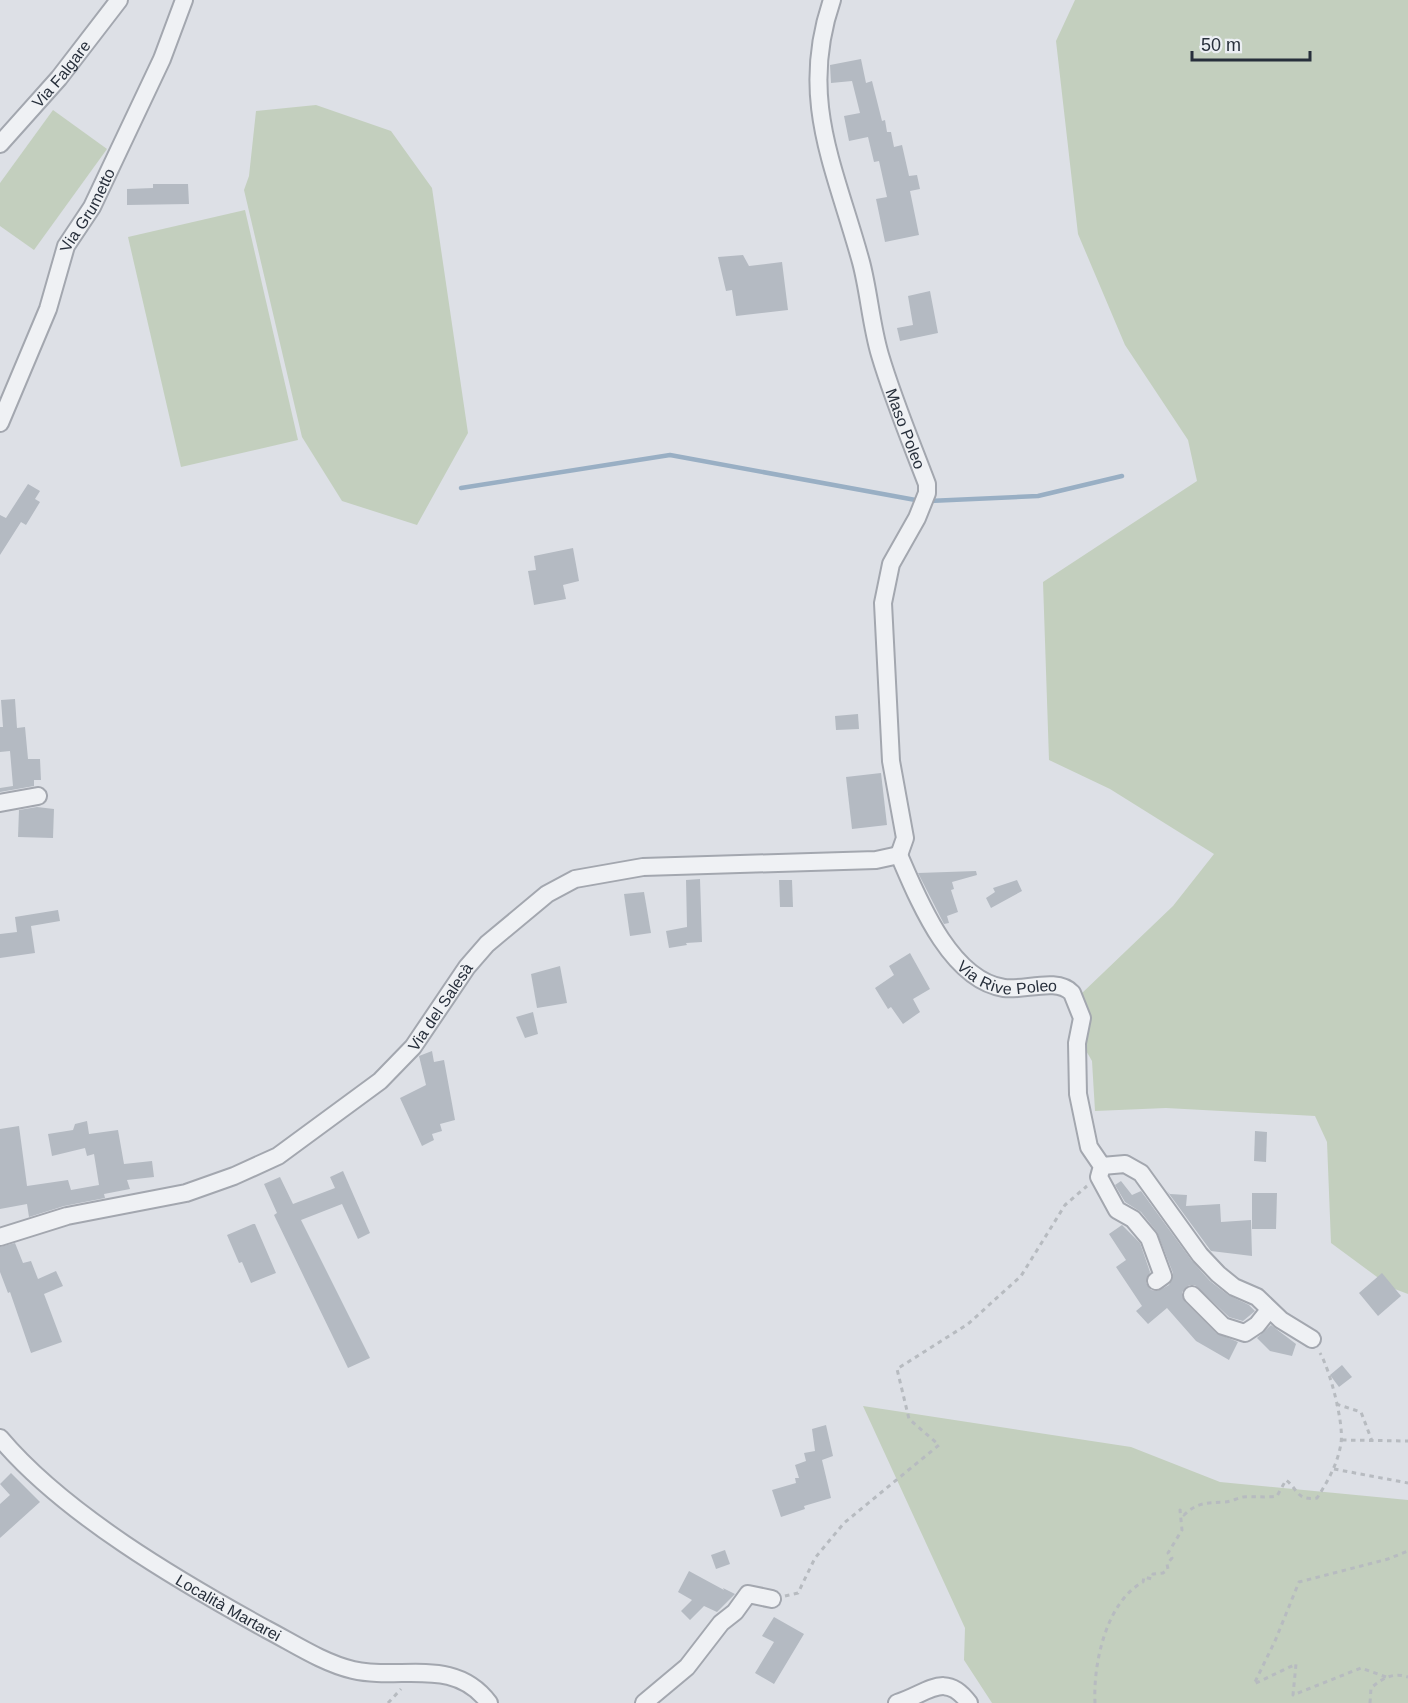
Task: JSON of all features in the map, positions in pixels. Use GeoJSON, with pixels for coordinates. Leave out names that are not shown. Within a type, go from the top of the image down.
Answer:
{"type":"FeatureCollection","features":[{"type":"Feature","properties":{"kind":"street","name":"Via Falgare"},"geometry":{"type":"LineString","coordinates":[[0,144],[66,69],[119,0]]}},
{"type":"Feature","properties":{"kind":"street","name":"Via Grumetto"},"geometry":{"type":"LineString","coordinates":[[0,423],[48,309],[66,246],[92,207],[162,59],[184,0]]}},
{"type":"Feature","properties":{"kind":"street","name":"Maso Poleo"},"geometry":{"type":"LineString","coordinates":[[832,0],[820,44],[818,102],[837,188],[861,262],[880,355],[927,484],[923,503],[891,564],[883,603],[891,761],[905,838],[899,855]]}},
{"type":"Feature","properties":{"kind":"street"},"geometry":{"type":"LineString","coordinates":[[0,803],[38,796]]}},
{"type":"Feature","properties":{"kind":"street","name":"Via Rive Poleo"},"geometry":{"type":"LineString","coordinates":[[899,855],[925,915],[940,940],[970,971],[987,983],[1006,989],[1059,986],[1072,993],[1082,1018],[1077,1043],[1078,1094],[1089,1147],[1117,1210],[1133,1219],[1149,1238],[1163,1276],[1156,1281]]}},
{"type":"Feature","properties":{"kind":"street","name":"Via del Salesà"},"geometry":{"type":"LineString","coordinates":[[0,1237],[67,1216],[186,1193],[234,1176],[278,1156],[386,1075],[413,1047],[467,967],[487,944],[547,894],[575,879],[644,867],[876,860],[899,855]]}},
{"type":"Feature","properties":{"kind":"street"},"geometry":{"type":"LineString","coordinates":[[1101,1172],[1125,1164],[1141,1173],[1200,1255],[1226,1281],[1257,1298],[1269,1310],[1312,1339]]}},
{"type":"Feature","properties":{"kind":"street"},"geometry":{"type":"LineString","coordinates":[[1192,1295],[1223,1326],[1245,1333],[1257,1325],[1269,1310]]}},
{"type":"Feature","properties":{"kind":"street","name":"Località Martarei"},"geometry":{"type":"LineString","coordinates":[[0,1438],[13,1454],[78,1510],[217,1602],[305,1650],[352,1670],[446,1674],[474,1687],[489,1703]]}},
{"type":"Feature","properties":{"kind":"street"},"geometry":{"type":"LineString","coordinates":[[644,1703],[687,1667],[721,1623],[735,1612],[748,1594],[772,1599]]}},
{"type":"Feature","properties":{"kind":"street"},"geometry":{"type":"LineString","coordinates":[[897,1703],[933,1688],[949,1685],[957,1688],[969,1703]]}},
{"type":"Feature","properties":{"kind":"path"},"geometry":{"type":"LineString","coordinates":[[772,1599],[798,1593],[816,1558],[844,1523],[939,1445],[909,1419],[897,1369],[968,1324],[1021,1276],[1065,1204],[1101,1172]]}},
{"type":"Feature","properties":{"kind":"path"},"geometry":{"type":"LineString","coordinates":[[1095,1703],[1096,1662],[1101,1654],[1101,1644],[1107,1633],[1108,1622],[1129,1590],[1143,1582],[1144,1577],[1152,1579],[1154,1574],[1168,1569],[1167,1564],[1172,1558],[1168,1553],[1182,1530],[1180,1510],[1184,1515],[1193,1506],[1212,1501],[1226,1503],[1244,1497],[1277,1496],[1286,1480],[1292,1490],[1307,1499],[1317,1498],[1334,1469],[1342,1440],[1327,1366],[1312,1339]]}},
{"type":"Feature","properties":{"kind":"path"},"geometry":{"type":"LineString","coordinates":[[1336,1404],[1361,1412],[1372,1441]]}},
{"type":"Feature","properties":{"kind":"path"},"geometry":{"type":"LineString","coordinates":[[1342,1440],[1408,1441]]}},
{"type":"Feature","properties":{"kind":"path"},"geometry":{"type":"LineString","coordinates":[[1334,1469],[1408,1482]]}},
{"type":"Feature","properties":{"kind":"path"},"geometry":{"type":"LineString","coordinates":[[1408,1551],[1388,1559],[1299,1582],[1275,1641],[1254,1684],[1296,1664],[1293,1695],[1361,1668],[1386,1677],[1401,1675],[1408,1677]]}},
{"type":"Feature","properties":{"kind":"path"},"geometry":{"type":"LineString","coordinates":[[1370,1703],[1371,1688],[1386,1677]]}},
{"type":"Feature","properties":{"kind":"green space"},"geometry":{"type":"Polygon","coordinates":[[[1075,0],[1408,0],[1408,1294],[1392,1288],[1331,1243],[1327,1142],[1315,1116],[1166,1108],[1095,1111],[1092,1061],[1077,1035],[1081,994],[1173,906],[1214,854],[1110,789],[1049,760],[1043,582],[1197,481],[1188,440],[1125,345],[1078,234],[1056,41],[1075,0]]]}},
{"type":"Feature","properties":{"kind":"green space"},"geometry":{"type":"Polygon","coordinates":[[[316,105],[391,131],[432,188],[468,433],[417,525],[342,501],[302,437],[244,190],[249,176],[256,111],[316,105]]]}},
{"type":"Feature","properties":{"kind":"green space"},"geometry":{"type":"Polygon","coordinates":[[[53,110],[107,149],[34,250],[0,226],[0,183],[53,110]]]}},
{"type":"Feature","properties":{"kind":"green space"},"geometry":{"type":"Polygon","coordinates":[[[245,210],[298,440],[181,467],[128,237],[245,210]]]}},
{"type":"Feature","properties":{"kind":"green space"},"geometry":{"type":"Polygon","coordinates":[[[863,1406],[1131,1447],[1220,1482],[1408,1500],[1408,1703],[992,1703],[964,1660],[965,1628],[863,1406]]]}},
{"type":"Feature","properties":{"kind":"building"},"geometry":{"type":"Polygon","coordinates":[[[861,59],[866,83],[872,81],[882,121],[885,120],[887,132],[891,132],[894,147],[902,145],[909,176],[917,175],[920,189],[910,191],[919,235],[885,242],[876,199],[887,197],[879,161],[874,162],[868,137],[849,141],[844,116],[860,113],[852,81],[831,83],[830,65],[861,59]]]}},
{"type":"Feature","properties":{"kind":"building"},"geometry":{"type":"Polygon","coordinates":[[[153,184],[188,184],[189,204],[127,205],[127,189],[153,188],[153,184]]]}},
{"type":"Feature","properties":{"kind":"building"},"geometry":{"type":"Polygon","coordinates":[[[743,255],[749,266],[782,262],[788,310],[736,316],[732,290],[726,291],[718,257],[743,255]]]}},
{"type":"Feature","properties":{"kind":"building"},"geometry":{"type":"Polygon","coordinates":[[[930,291],[938,333],[900,341],[897,328],[913,325],[908,296],[930,291]]]}},
{"type":"Feature","properties":{"kind":"building"},"geometry":{"type":"Polygon","coordinates":[[[28,484],[40,491],[35,499],[40,502],[26,525],[21,522],[0,555],[0,515],[6,518],[28,484]]]}},
{"type":"Feature","properties":{"kind":"building"},"geometry":{"type":"Polygon","coordinates":[[[573,548],[579,581],[563,585],[566,599],[534,605],[528,571],[536,570],[534,556],[573,548]]]}},
{"type":"Feature","properties":{"kind":"building"},"geometry":{"type":"Polygon","coordinates":[[[15,699],[17,728],[25,727],[28,759],[40,759],[41,780],[34,780],[34,786],[0,792],[0,788],[13,786],[10,751],[0,752],[0,727],[3,727],[1,700],[15,699]]]}},
{"type":"Feature","properties":{"kind":"building"},"geometry":{"type":"Polygon","coordinates":[[[858,714],[859,729],[836,730],[835,716],[858,714]]]}},
{"type":"Feature","properties":{"kind":"building"},"geometry":{"type":"Polygon","coordinates":[[[881,773],[887,825],[852,829],[846,777],[881,773]]]}},
{"type":"Feature","properties":{"kind":"building"},"geometry":{"type":"Polygon","coordinates":[[[37,807],[54,809],[53,838],[18,837],[19,810],[37,807]]]}},
{"type":"Feature","properties":{"kind":"building"},"geometry":{"type":"Polygon","coordinates":[[[976,871],[977,875],[952,882],[954,889],[951,890],[958,912],[947,916],[949,923],[944,924],[918,873],[976,871]]]}},
{"type":"Feature","properties":{"kind":"building"},"geometry":{"type":"Polygon","coordinates":[[[700,879],[702,942],[686,943],[687,945],[669,948],[666,931],[687,927],[686,880],[700,879]]]}},
{"type":"Feature","properties":{"kind":"building"},"geometry":{"type":"Polygon","coordinates":[[[779,880],[792,880],[793,907],[780,907],[779,880]]]}},
{"type":"Feature","properties":{"kind":"building"},"geometry":{"type":"Polygon","coordinates":[[[1017,880],[1022,891],[991,908],[986,898],[995,892],[993,888],[1017,880]]]}},
{"type":"Feature","properties":{"kind":"building"},"geometry":{"type":"Polygon","coordinates":[[[644,892],[651,933],[630,936],[624,894],[644,892]]]}},
{"type":"Feature","properties":{"kind":"building"},"geometry":{"type":"Polygon","coordinates":[[[58,910],[60,921],[31,926],[35,953],[0,958],[0,934],[17,932],[15,917],[58,910]]]}},
{"type":"Feature","properties":{"kind":"building"},"geometry":{"type":"Polygon","coordinates":[[[910,953],[930,989],[913,999],[920,1012],[903,1024],[891,1007],[888,1009],[875,988],[894,975],[889,966],[910,953]]]}},
{"type":"Feature","properties":{"kind":"building"},"geometry":{"type":"Polygon","coordinates":[[[560,966],[567,1003],[537,1008],[531,974],[560,966]]]}},
{"type":"Feature","properties":{"kind":"building"},"geometry":{"type":"Polygon","coordinates":[[[533,1012],[538,1034],[525,1038],[516,1017],[533,1012]]]}},
{"type":"Feature","properties":{"kind":"building"},"geometry":{"type":"Polygon","coordinates":[[[432,1051],[434,1062],[444,1060],[455,1120],[440,1124],[442,1131],[432,1134],[434,1140],[422,1146],[400,1098],[426,1085],[419,1056],[432,1051]]]}},
{"type":"Feature","properties":{"kind":"building"},"geometry":{"type":"Polygon","coordinates":[[[87,1121],[89,1134],[118,1130],[124,1164],[152,1161],[154,1177],[127,1180],[130,1189],[104,1194],[105,1198],[64,1206],[29,1217],[27,1204],[0,1209],[0,1129],[19,1126],[27,1186],[68,1180],[71,1190],[99,1185],[94,1154],[87,1156],[85,1148],[52,1156],[48,1134],[73,1130],[75,1124],[87,1121]]]}},
{"type":"Feature","properties":{"kind":"building"},"geometry":{"type":"Polygon","coordinates":[[[1255,1131],[1267,1132],[1266,1162],[1254,1161],[1255,1131]]]}},
{"type":"Feature","properties":{"kind":"building"},"geometry":{"type":"Polygon","coordinates":[[[343,1171],[370,1233],[358,1239],[342,1204],[301,1220],[370,1358],[348,1368],[274,1215],[277,1213],[264,1184],[280,1177],[293,1204],[335,1188],[330,1177],[343,1171]]]}},
{"type":"Feature","properties":{"kind":"building"},"geometry":{"type":"Polygon","coordinates":[[[1121,1181],[1132,1195],[1141,1191],[1192,1261],[1210,1281],[1255,1311],[1243,1321],[1229,1317],[1195,1285],[1189,1285],[1182,1292],[1185,1302],[1216,1333],[1238,1342],[1229,1360],[1196,1341],[1167,1308],[1148,1324],[1136,1311],[1142,1306],[1116,1267],[1126,1260],[1109,1234],[1122,1225],[1140,1243],[1150,1272],[1146,1283],[1151,1290],[1158,1291],[1169,1285],[1173,1273],[1157,1232],[1141,1212],[1125,1202],[1115,1185],[1121,1181]]]}},
{"type":"Feature","properties":{"kind":"building"},"geometry":{"type":"Polygon","coordinates":[[[1167,1191],[1170,1194],[1187,1195],[1186,1206],[1220,1204],[1221,1222],[1251,1220],[1252,1256],[1211,1251],[1167,1191]]]}},
{"type":"Feature","properties":{"kind":"building"},"geometry":{"type":"Polygon","coordinates":[[[1252,1193],[1277,1193],[1276,1229],[1252,1229],[1252,1193]]]}},
{"type":"Feature","properties":{"kind":"building"},"geometry":{"type":"Polygon","coordinates":[[[255,1224],[276,1273],[251,1283],[227,1235],[255,1224]]]}},
{"type":"Feature","properties":{"kind":"building"},"geometry":{"type":"Polygon","coordinates":[[[15,1243],[23,1263],[31,1261],[38,1279],[56,1271],[63,1286],[44,1294],[62,1342],[31,1353],[10,1292],[8,1293],[0,1272],[0,1247],[15,1243]]]}},
{"type":"Feature","properties":{"kind":"building"},"geometry":{"type":"Polygon","coordinates":[[[1382,1273],[1401,1296],[1378,1316],[1359,1293],[1382,1273]]]}},
{"type":"Feature","properties":{"kind":"building"},"geometry":{"type":"Polygon","coordinates":[[[1271,1325],[1296,1344],[1292,1356],[1270,1351],[1257,1338],[1271,1325]]]}},
{"type":"Feature","properties":{"kind":"building"},"geometry":{"type":"Polygon","coordinates":[[[1342,1365],[1352,1377],[1339,1387],[1330,1375],[1342,1365]]]}},
{"type":"Feature","properties":{"kind":"building"},"geometry":{"type":"Polygon","coordinates":[[[826,1425],[833,1456],[822,1460],[831,1498],[804,1506],[805,1509],[781,1517],[772,1490],[796,1483],[795,1478],[799,1478],[795,1465],[806,1461],[804,1453],[815,1451],[812,1429],[826,1425]]]}},
{"type":"Feature","properties":{"kind":"building"},"geometry":{"type":"Polygon","coordinates":[[[11,1473],[40,1502],[0,1538],[0,1504],[10,1495],[0,1484],[11,1473]]]}},
{"type":"Feature","properties":{"kind":"building"},"geometry":{"type":"Polygon","coordinates":[[[725,1550],[730,1564],[716,1569],[711,1555],[725,1550]]]}},
{"type":"Feature","properties":{"kind":"building"},"geometry":{"type":"Polygon","coordinates":[[[689,1571],[735,1594],[717,1612],[704,1606],[690,1620],[681,1611],[692,1600],[678,1592],[689,1571]]]}},
{"type":"Feature","properties":{"kind":"building"},"geometry":{"type":"Polygon","coordinates":[[[774,1617],[804,1634],[774,1684],[755,1673],[774,1642],[762,1636],[774,1617]]]}},
{"type":"Feature","properties":{"kind":"waterway"},"geometry":{"type":"LineString","coordinates":[[461,488],[670,455],[921,501]]}},
{"type":"Feature","properties":{"kind":"waterway"},"geometry":{"type":"LineString","coordinates":[[929,501],[1038,496],[1122,476]]}}]}
